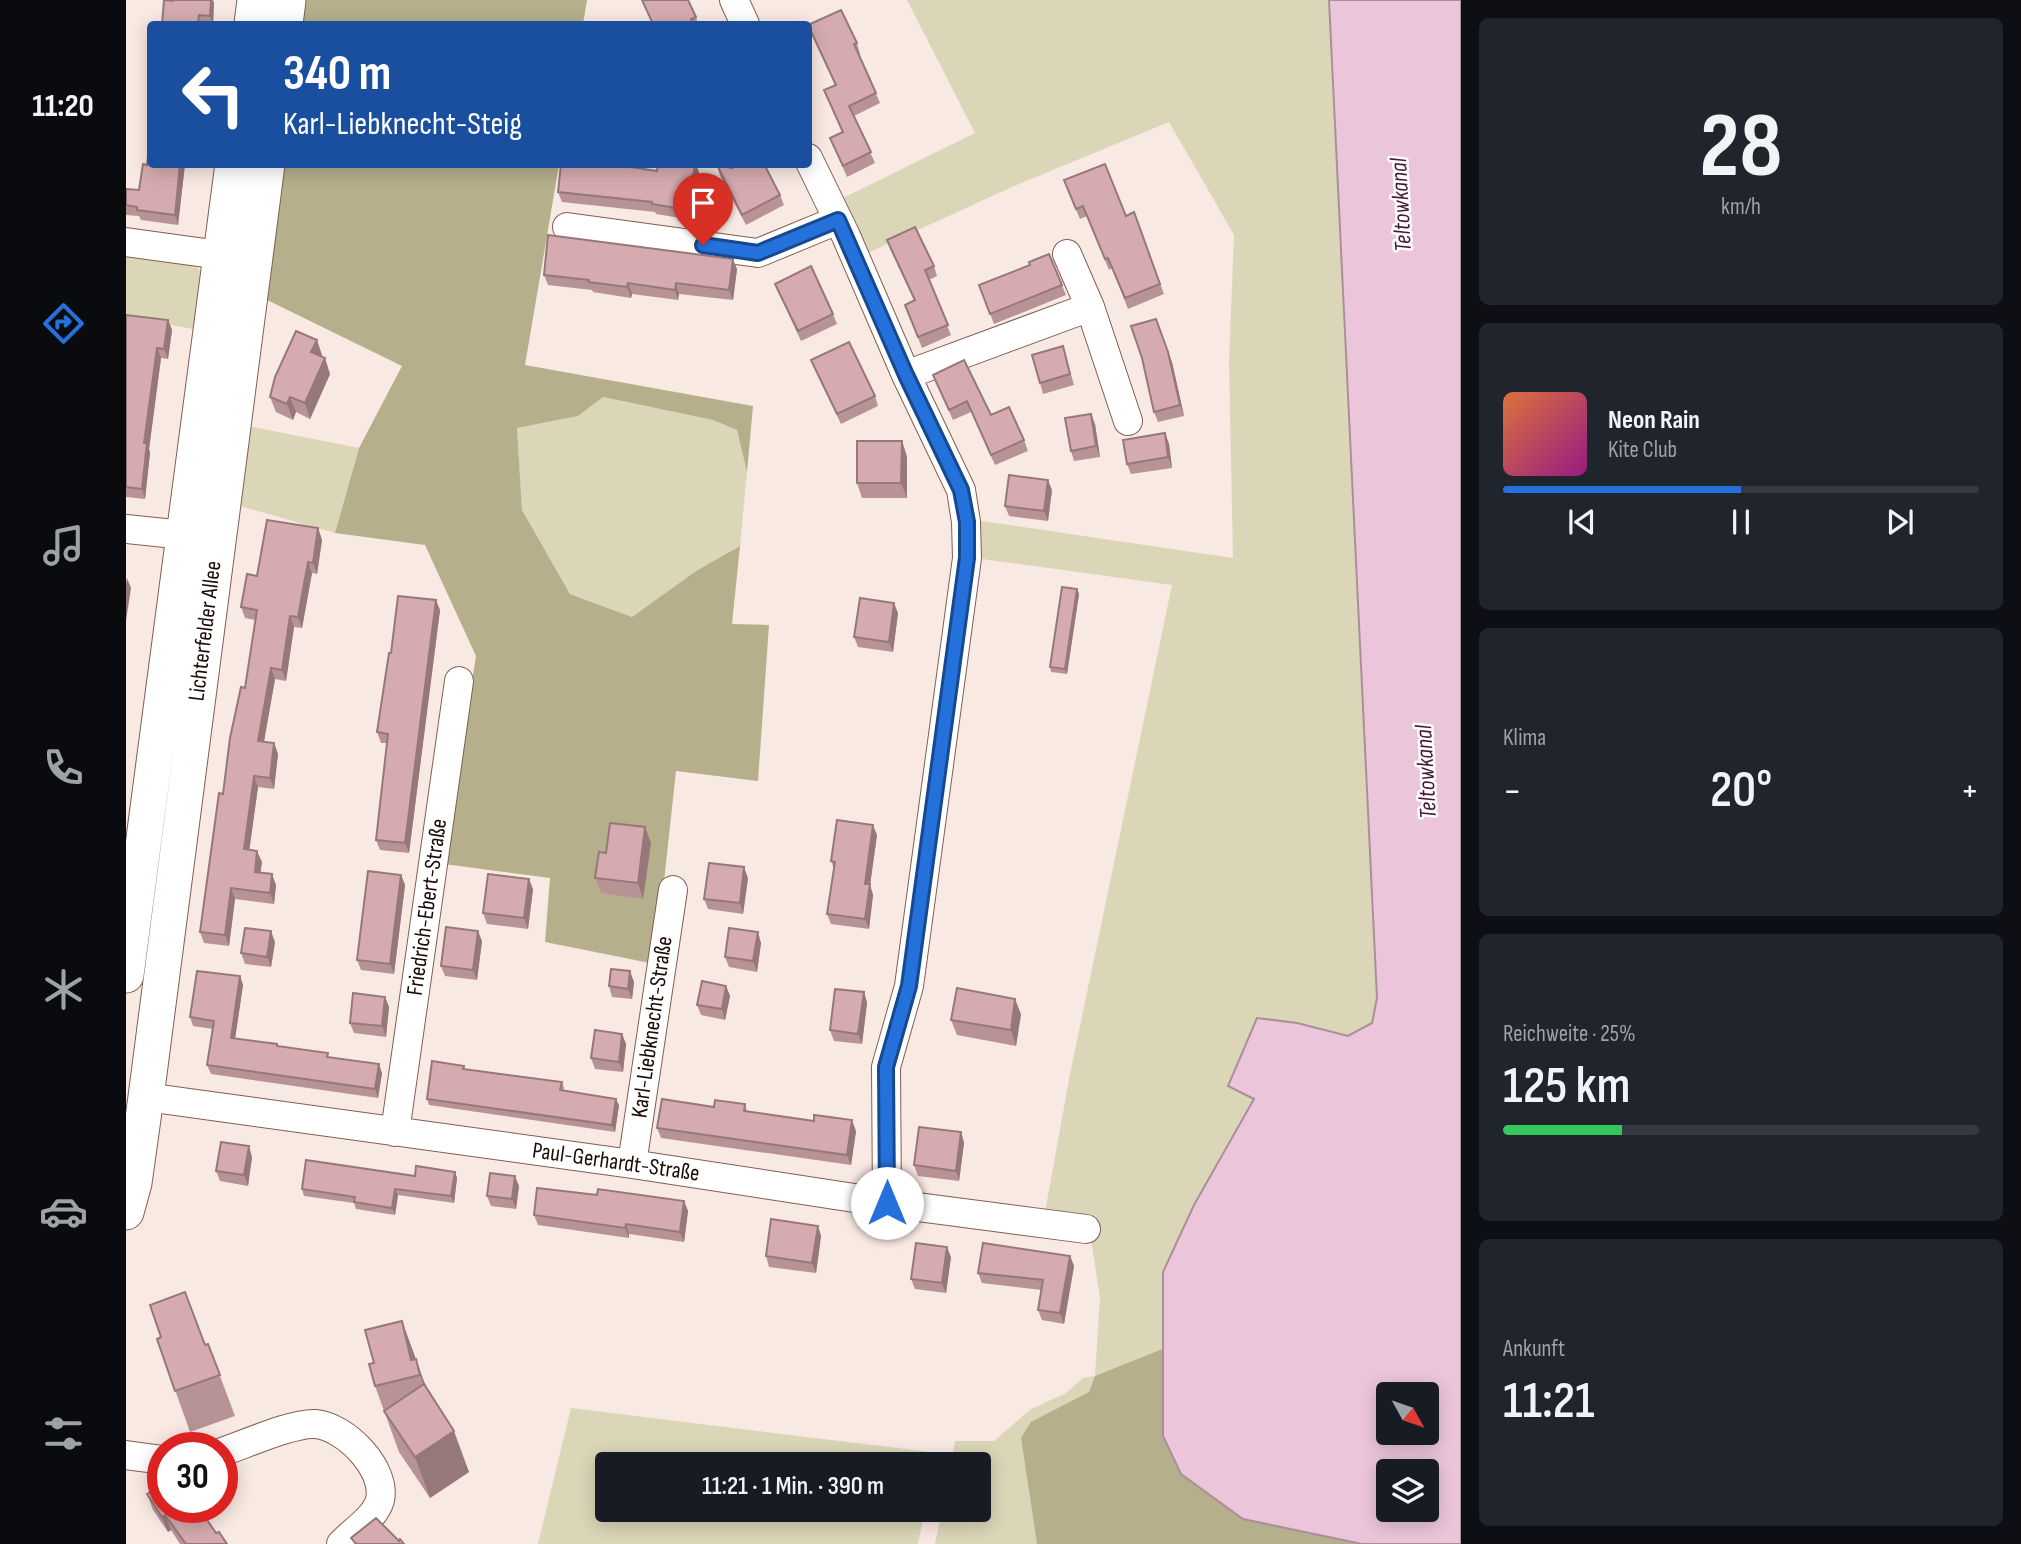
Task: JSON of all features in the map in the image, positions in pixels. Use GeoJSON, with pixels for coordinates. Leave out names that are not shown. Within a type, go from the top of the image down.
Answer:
{"type":"FeatureCollection","features":[{"type":"Feature","properties":{"kind":"main road"},"geometry":{"type":"LineString","coordinates":[[252,21],[255,0]]}},
{"type":"Feature","properties":{"kind":"main road"},"geometry":{"type":"LineString","coordinates":[[285,21],[288,0]]}},
{"type":"Feature","properties":{"kind":"main road","name":"Lichterfelder Allee"},"geometry":{"type":"LineString","coordinates":[[126,1212],[134,1183],[136,1097],[201,537],[220,255],[232,168]]}},
{"type":"Feature","properties":{"kind":"main road","name":"Lichterfelder Allee"},"geometry":{"type":"LineString","coordinates":[[126,975],[266,168]]}},
{"type":"Feature","properties":{"kind":"street"},"geometry":{"type":"LineString","coordinates":[[734,0],[744,21]]}},
{"type":"Feature","properties":{"kind":"street"},"geometry":{"type":"LineString","coordinates":[[812,166],[961,490],[967,522],[967,558],[909,986],[886,1067],[887,1203]]}},
{"type":"Feature","properties":{"kind":"street"},"geometry":{"type":"LineString","coordinates":[[566,227],[758,253],[838,220]]}},
{"type":"Feature","properties":{"kind":"street"},"geometry":{"type":"LineString","coordinates":[[126,242],[220,255]]}},
{"type":"Feature","properties":{"kind":"street"},"geometry":{"type":"LineString","coordinates":[[1067,254],[1090,307],[1128,421]]}},
{"type":"Feature","properties":{"kind":"street"},"geometry":{"type":"LineString","coordinates":[[906,375],[1090,307]]}},
{"type":"Feature","properties":{"kind":"street"},"geometry":{"type":"LineString","coordinates":[[126,529],[201,537]]}},
{"type":"Feature","properties":{"kind":"street","name":"Friedrich-Ebert-Straße"},"geometry":{"type":"LineString","coordinates":[[395,1132],[459,681]]}},
{"type":"Feature","properties":{"kind":"street","name":"Karl-Liebknecht-Straße"},"geometry":{"type":"LineString","coordinates":[[632,1164],[673,890]]}},
{"type":"Feature","properties":{"kind":"street","name":"Paul-Gerhardt-Straße"},"geometry":{"type":"LineString","coordinates":[[136,1097],[1086,1229]]}},
{"type":"Feature","properties":{"kind":"street"},"geometry":{"type":"LineString","coordinates":[[238,1447],[315,1424],[332,1428],[358,1447],[373,1467],[381,1490],[380,1502],[341,1544]]}},
{"type":"Feature","properties":{"kind":"street"},"geometry":{"type":"LineString","coordinates":[[126,1455],[147,1458]]}},
{"type":"Feature","properties":{"kind":"shaded area"},"geometry":{"type":"Polygon","coordinates":[[[306,0],[587,0],[584,21],[303,21],[306,0]]]}},
{"type":"Feature","properties":{"kind":"shaded area"},"geometry":{"type":"Polygon","coordinates":[[[907,0],[1329,0],[1377,998],[1372,1023],[1348,1036],[1297,1023],[1194,1205],[1163,1272],[1165,1348],[1095,1376],[1100,1298],[1089,1226],[1044,1218],[1070,1074],[1172,585],[975,558],[975,520],[1233,558],[1229,361],[1234,235],[1169,122],[1012,187],[861,256],[835,202],[975,133],[907,0]]]}},
{"type":"Feature","properties":{"kind":"shaded area"},"geometry":{"type":"Polygon","coordinates":[[[282,168],[558,168],[525,365],[753,406],[747,472],[737,430],[713,420],[603,397],[578,416],[517,428],[522,510],[570,594],[632,617],[696,571],[740,546],[732,624],[769,625],[758,781],[676,771],[655,964],[545,942],[550,878],[444,864],[476,656],[425,545],[335,533],[359,448],[402,366],[263,298],[282,168]]]}},
{"type":"Feature","properties":{"kind":"shaded area"},"geometry":{"type":"Polygon","coordinates":[[[126,254],[198,268],[205,279],[199,330],[126,317],[126,254]]]}},
{"type":"Feature","properties":{"kind":"shaded area"},"geometry":{"type":"Polygon","coordinates":[[[603,397],[713,420],[737,430],[747,472],[740,546],[696,571],[632,617],[570,594],[522,510],[517,428],[578,416],[603,397]]]}},
{"type":"Feature","properties":{"kind":"shaded area"},"geometry":{"type":"Polygon","coordinates":[[[243,425],[359,448],[335,533],[233,504],[243,425]]]}},
{"type":"Feature","properties":{"kind":"shaded area"},"geometry":{"type":"Polygon","coordinates":[[[1165,1348],[1163,1436],[1362,1544],[1037,1544],[1021,1438],[1031,1422],[1089,1392],[1095,1376],[1165,1348]]]}},
{"type":"Feature","properties":{"kind":"shaded area"},"geometry":{"type":"Polygon","coordinates":[[[1095,1376],[1089,1392],[1021,1438],[1037,1544],[935,1544],[940,1522],[991,1522],[991,1452],[953,1452],[955,1441],[994,1441],[1031,1409],[1066,1393],[1083,1378],[1095,1376]]]}},
{"type":"Feature","properties":{"kind":"shaded area"},"geometry":{"type":"Polygon","coordinates":[[[571,1408],[930,1452],[595,1452],[595,1522],[923,1522],[918,1544],[538,1544],[571,1408]]]}},
{"type":"Feature","properties":{"kind":"water","name":"Teltowkanal"},"geometry":{"type":"Polygon","coordinates":[[[1329,0],[1461,0],[1461,1544],[1362,1544],[1243,1519],[1181,1474],[1163,1436],[1163,1272],[1194,1205],[1254,1099],[1228,1086],[1257,1018],[1297,1023],[1348,1036],[1372,1023],[1377,998],[1329,0]]]}},
{"type":"Feature","properties":{"kind":"building"},"geometry":{"type":"Polygon","coordinates":[[[164,0],[211,0],[210,16],[199,15],[198,21],[162,21],[164,0]]]}},
{"type":"Feature","properties":{"kind":"building"},"geometry":{"type":"Polygon","coordinates":[[[642,0],[688,0],[696,17],[691,19],[692,21],[652,21],[642,0]]]}},
{"type":"Feature","properties":{"kind":"building"},"geometry":{"type":"Polygon","coordinates":[[[841,10],[876,93],[849,106],[871,152],[843,166],[830,138],[843,132],[824,90],[836,85],[812,34],[812,23],[841,10]]]}},
{"type":"Feature","properties":{"kind":"building"},"geometry":{"type":"Polygon","coordinates":[[[143,164],[147,165],[147,168],[180,168],[175,215],[137,210],[137,207],[126,205],[126,189],[139,190],[143,164]]]}},
{"type":"Feature","properties":{"kind":"building"},"geometry":{"type":"Polygon","coordinates":[[[1105,164],[1126,216],[1134,212],[1160,284],[1125,298],[1083,206],[1076,209],[1064,180],[1105,164]]]}},
{"type":"Feature","properties":{"kind":"building"},"geometry":{"type":"Polygon","coordinates":[[[561,168],[637,168],[657,171],[657,168],[694,168],[688,210],[652,202],[558,192],[561,168]]]}},
{"type":"Feature","properties":{"kind":"building"},"geometry":{"type":"Polygon","coordinates":[[[718,168],[766,168],[780,195],[742,215],[718,168]]]}},
{"type":"Feature","properties":{"kind":"building"},"geometry":{"type":"Polygon","coordinates":[[[915,227],[934,266],[925,270],[948,325],[918,337],[905,305],[915,300],[887,240],[915,227]]]}},
{"type":"Feature","properties":{"kind":"building"},"geometry":{"type":"Polygon","coordinates":[[[548,235],[733,259],[729,290],[676,283],[675,290],[628,283],[627,287],[544,275],[548,235]]]}},
{"type":"Feature","properties":{"kind":"building"},"geometry":{"type":"Polygon","coordinates":[[[1049,254],[1062,285],[990,314],[979,285],[1030,265],[1029,262],[1049,254]]]}},
{"type":"Feature","properties":{"kind":"building"},"geometry":{"type":"Polygon","coordinates":[[[811,266],[833,314],[798,331],[775,284],[811,266]]]}},
{"type":"Feature","properties":{"kind":"building"},"geometry":{"type":"Polygon","coordinates":[[[126,315],[168,320],[164,349],[157,348],[144,443],[147,443],[142,489],[126,487],[126,315]]]}},
{"type":"Feature","properties":{"kind":"building"},"geometry":{"type":"Polygon","coordinates":[[[1156,319],[1168,352],[1180,405],[1154,412],[1142,358],[1131,326],[1156,319]]]}},
{"type":"Feature","properties":{"kind":"building"},"geometry":{"type":"Polygon","coordinates":[[[296,331],[317,340],[311,352],[325,358],[305,403],[290,397],[287,404],[270,397],[275,377],[296,331]]]}},
{"type":"Feature","properties":{"kind":"building"},"geometry":{"type":"Polygon","coordinates":[[[849,342],[875,396],[837,414],[811,360],[849,342]]]}},
{"type":"Feature","properties":{"kind":"building"},"geometry":{"type":"Polygon","coordinates":[[[1063,346],[1070,374],[1040,383],[1032,355],[1063,346]]]}},
{"type":"Feature","properties":{"kind":"building"},"geometry":{"type":"Polygon","coordinates":[[[964,360],[991,415],[1009,407],[1024,440],[991,455],[967,401],[949,410],[933,375],[964,360]]]}},
{"type":"Feature","properties":{"kind":"building"},"geometry":{"type":"Polygon","coordinates":[[[1091,414],[1096,446],[1071,451],[1065,418],[1091,414]]]}},
{"type":"Feature","properties":{"kind":"building"},"geometry":{"type":"Polygon","coordinates":[[[1165,433],[1168,457],[1127,464],[1123,440],[1165,433]]]}},
{"type":"Feature","properties":{"kind":"building"},"geometry":{"type":"Polygon","coordinates":[[[857,441],[902,441],[901,483],[857,483],[857,441]]]}},
{"type":"Feature","properties":{"kind":"building"},"geometry":{"type":"Polygon","coordinates":[[[1009,475],[1048,480],[1044,511],[1005,506],[1009,475]]]}},
{"type":"Feature","properties":{"kind":"building"},"geometry":{"type":"Polygon","coordinates":[[[267,520],[318,528],[313,563],[308,562],[298,617],[290,616],[282,670],[271,668],[258,741],[274,743],[270,778],[254,776],[244,849],[257,851],[255,872],[272,874],[270,893],[231,888],[225,935],[200,932],[219,793],[223,794],[230,738],[241,687],[245,688],[257,610],[241,607],[247,574],[257,576],[267,520]]]}},
{"type":"Feature","properties":{"kind":"building"},"geometry":{"type":"Polygon","coordinates":[[[1062,587],[1077,589],[1065,669],[1050,667],[1062,587]]]}},
{"type":"Feature","properties":{"kind":"building"},"geometry":{"type":"Polygon","coordinates":[[[398,596],[436,600],[405,843],[376,840],[388,734],[377,732],[398,596]]]}},
{"type":"Feature","properties":{"kind":"building"},"geometry":{"type":"Polygon","coordinates":[[[860,598],[894,603],[889,642],[854,637],[860,598]]]}},
{"type":"Feature","properties":{"kind":"building"},"geometry":{"type":"Polygon","coordinates":[[[837,820],[873,825],[865,884],[870,884],[865,919],[827,914],[835,862],[831,861],[837,820]]]}},
{"type":"Feature","properties":{"kind":"building"},"geometry":{"type":"Polygon","coordinates":[[[610,823],[645,827],[638,883],[595,878],[599,852],[606,853],[610,823]]]}},
{"type":"Feature","properties":{"kind":"building"},"geometry":{"type":"Polygon","coordinates":[[[709,863],[744,867],[740,903],[704,899],[709,863]]]}},
{"type":"Feature","properties":{"kind":"building"},"geometry":{"type":"Polygon","coordinates":[[[368,871],[401,875],[390,964],[357,960],[368,871]]]}},
{"type":"Feature","properties":{"kind":"building"},"geometry":{"type":"Polygon","coordinates":[[[488,874],[529,879],[524,918],[483,913],[488,874]]]}},
{"type":"Feature","properties":{"kind":"building"},"geometry":{"type":"Polygon","coordinates":[[[446,927],[478,931],[473,970],[441,966],[446,927]]]}},
{"type":"Feature","properties":{"kind":"building"},"geometry":{"type":"Polygon","coordinates":[[[245,928],[271,931],[267,957],[241,953],[245,928]]]}},
{"type":"Feature","properties":{"kind":"building"},"geometry":{"type":"Polygon","coordinates":[[[729,928],[758,932],[753,961],[725,957],[729,928]]]}},
{"type":"Feature","properties":{"kind":"building"},"geometry":{"type":"Polygon","coordinates":[[[611,969],[630,971],[628,989],[609,986],[611,969]]]}},
{"type":"Feature","properties":{"kind":"building"},"geometry":{"type":"Polygon","coordinates":[[[197,971],[240,976],[231,1038],[328,1053],[327,1057],[379,1064],[375,1089],[207,1065],[214,1021],[190,1017],[197,971]]]}},
{"type":"Feature","properties":{"kind":"building"},"geometry":{"type":"Polygon","coordinates":[[[702,981],[726,986],[722,1009],[697,1005],[702,981]]]}},
{"type":"Feature","properties":{"kind":"building"},"geometry":{"type":"Polygon","coordinates":[[[957,988],[1015,999],[1011,1030],[951,1020],[957,988]]]}},
{"type":"Feature","properties":{"kind":"building"},"geometry":{"type":"Polygon","coordinates":[[[835,989],[864,992],[858,1034],[830,1030],[835,989]]]}},
{"type":"Feature","properties":{"kind":"building"},"geometry":{"type":"Polygon","coordinates":[[[353,993],[385,997],[382,1026],[350,1023],[353,993]]]}},
{"type":"Feature","properties":{"kind":"building"},"geometry":{"type":"Polygon","coordinates":[[[595,1030],[622,1034],[619,1062],[591,1058],[595,1030]]]}},
{"type":"Feature","properties":{"kind":"building"},"geometry":{"type":"Polygon","coordinates":[[[432,1061],[464,1066],[463,1069],[562,1082],[560,1090],[616,1099],[612,1125],[427,1099],[432,1061]]]}},
{"type":"Feature","properties":{"kind":"building"},"geometry":{"type":"Polygon","coordinates":[[[662,1099],[714,1107],[715,1100],[745,1104],[744,1111],[814,1121],[814,1115],[852,1120],[847,1155],[657,1128],[662,1099]]]}},
{"type":"Feature","properties":{"kind":"building"},"geometry":{"type":"Polygon","coordinates":[[[919,1127],[961,1132],[956,1171],[914,1165],[919,1127]]]}},
{"type":"Feature","properties":{"kind":"building"},"geometry":{"type":"Polygon","coordinates":[[[221,1142],[249,1146],[244,1175],[216,1171],[221,1142]]]}},
{"type":"Feature","properties":{"kind":"building"},"geometry":{"type":"Polygon","coordinates":[[[306,1160],[415,1176],[416,1166],[455,1172],[451,1196],[395,1189],[392,1208],[354,1202],[355,1197],[302,1189],[306,1160]]]}},
{"type":"Feature","properties":{"kind":"building"},"geometry":{"type":"Polygon","coordinates":[[[490,1173],[515,1176],[512,1199],[487,1196],[490,1173]]]}},
{"type":"Feature","properties":{"kind":"building"},"geometry":{"type":"Polygon","coordinates":[[[537,1188],[597,1195],[598,1189],[684,1201],[680,1232],[626,1224],[625,1228],[534,1215],[537,1188]]]}},
{"type":"Feature","properties":{"kind":"building"},"geometry":{"type":"Polygon","coordinates":[[[771,1219],[818,1226],[812,1263],[766,1256],[771,1219]]]}},
{"type":"Feature","properties":{"kind":"building"},"geometry":{"type":"Polygon","coordinates":[[[916,1243],[947,1247],[942,1283],[911,1279],[916,1243]]]}},
{"type":"Feature","properties":{"kind":"building"},"geometry":{"type":"Polygon","coordinates":[[[983,1243],[1070,1256],[1060,1313],[1038,1310],[1043,1280],[978,1273],[983,1243]]]}},
{"type":"Feature","properties":{"kind":"building"},"geometry":{"type":"Polygon","coordinates":[[[185,1292],[205,1345],[208,1344],[220,1375],[175,1391],[157,1339],[161,1337],[150,1305],[185,1292]]]}},
{"type":"Feature","properties":{"kind":"building"},"geometry":{"type":"Polygon","coordinates":[[[402,1321],[411,1360],[416,1359],[420,1375],[375,1386],[369,1364],[374,1363],[365,1330],[402,1321]]]}},
{"type":"Feature","properties":{"kind":"building"},"geometry":{"type":"Polygon","coordinates":[[[424,1384],[454,1431],[415,1457],[384,1411],[424,1384]]]}},
{"type":"Feature","properties":{"kind":"building"},"geometry":{"type":"Polygon","coordinates":[[[376,1518],[404,1544],[356,1544],[351,1538],[376,1518]]]}},
{"type":"Feature","properties":{"kind":"building"},"geometry":{"type":"Polygon","coordinates":[[[171,1523],[209,1523],[227,1544],[186,1544],[171,1523]]]}},
{"type":"Feature","properties":{"kind":"route"},"geometry":{"type":"LineString","coordinates":[[703,245],[758,253],[838,220],[906,375],[961,490],[967,522],[967,558],[909,986],[886,1067],[887,1203]]}}]}
